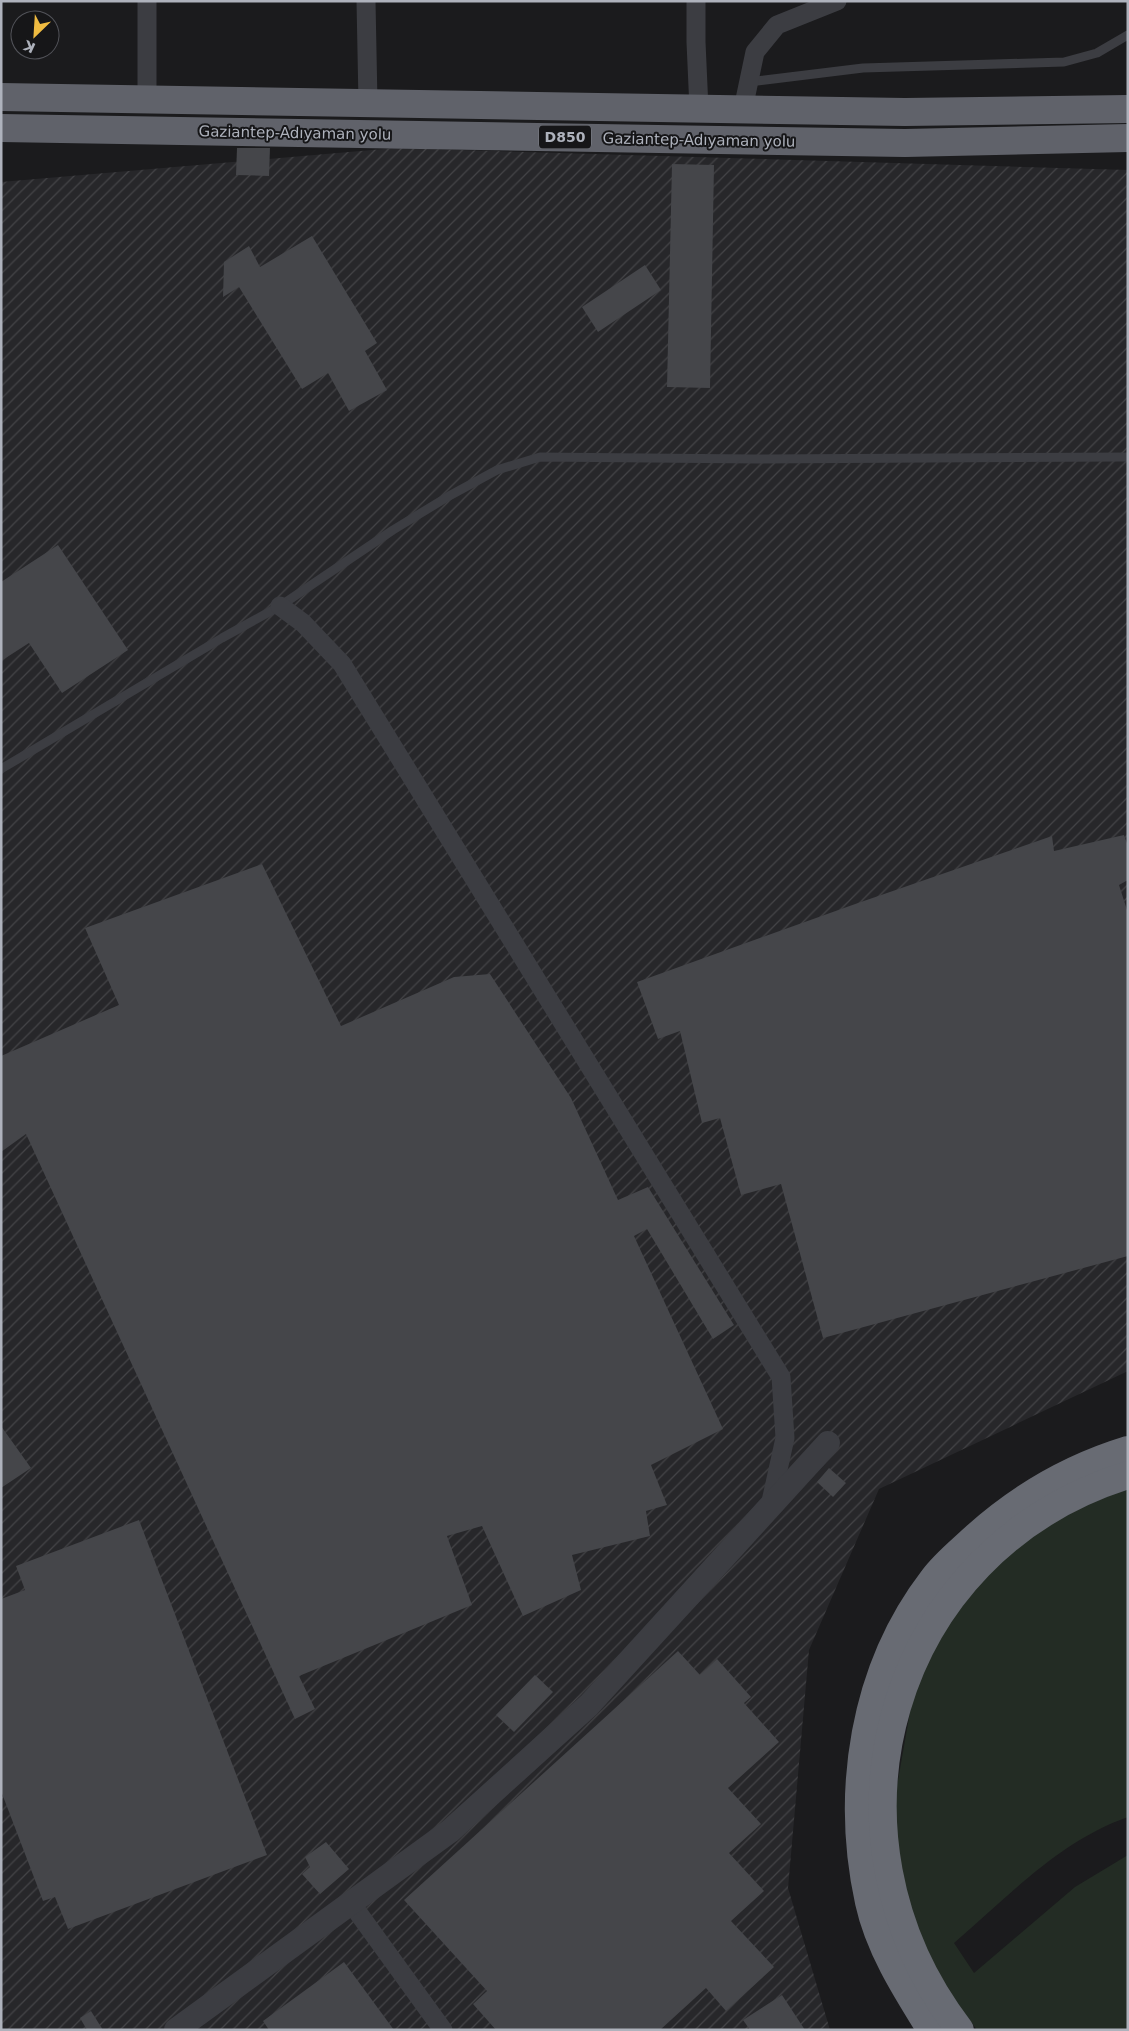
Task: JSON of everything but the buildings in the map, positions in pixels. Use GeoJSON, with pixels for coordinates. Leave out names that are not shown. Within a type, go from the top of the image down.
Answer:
{"type":"FeatureCollection","features":[{"type":"Feature","properties":{"kind":"highway","name":"Gaziantep-Adıyaman yolu"},"geometry":{"type":"LineString","coordinates":[[1,97],[905,112],[1128,108]]}},
{"type":"Feature","properties":{"kind":"highway","name":"Gaziantep-Adıyaman yolu"},"geometry":{"type":"LineString","coordinates":[[1,128],[904,143],[1128,138]]}},
{"type":"Feature","properties":{"kind":"highway"},"geometry":{"type":"LineString","coordinates":[[931,2030],[907,1992],[884,1948],[869,1903],[859,1846],[859,1773],[870,1711],[880,1678],[895,1641],[914,1606],[934,1578],[988,1525],[1028,1495],[1061,1476],[1099,1458],[1128,1450]]}},
{"type":"Feature","properties":{"kind":"highway"},"geometry":{"type":"LineString","coordinates":[[960,2030],[938,1998],[916,1957],[900,1919],[892,1887],[883,1836],[882,1800],[884,1770],[898,1699],[903,1684],[937,1617],[976,1568],[1006,1540],[1036,1518],[1069,1499],[1105,1482],[1128,1475]]}},
{"type":"Feature","properties":{"kind":"street"},"geometry":{"type":"LineString","coordinates":[[147,1],[147,99]]}},
{"type":"Feature","properties":{"kind":"street"},"geometry":{"type":"LineString","coordinates":[[366,1],[368,103]]}},
{"type":"Feature","properties":{"kind":"street"},"geometry":{"type":"LineString","coordinates":[[696,1],[699,108]]}},
{"type":"Feature","properties":{"kind":"street"},"geometry":{"type":"LineString","coordinates":[[743,109],[755,52],[777,25],[837,1]]}},
{"type":"Feature","properties":{"kind":"street"},"geometry":{"type":"LineString","coordinates":[[280,606],[303,623],[342,664],[781,1377],[785,1438],[770,1506]]}},
{"type":"Feature","properties":{"kind":"street"},"geometry":{"type":"LineString","coordinates":[[176,2030],[450,1831],[589,1705],[828,1443]]}},
{"type":"Feature","properties":{"kind":"street"},"geometry":{"type":"LineString","coordinates":[[351,1903],[443,2030]]}},
{"type":"Feature","properties":{"kind":"lane"},"geometry":{"type":"LineString","coordinates":[[749,82],[863,68],[1064,62],[1098,53],[1128,34]]}},
{"type":"Feature","properties":{"kind":"lane"},"geometry":{"type":"LineString","coordinates":[[1,769],[222,638],[280,606],[394,530],[449,496],[497,470],[540,457],[755,459],[1128,457]]}},
{"type":"Feature","properties":{"kind":"shaded area"},"geometry":{"type":"Polygon","coordinates":[[[395,148],[1128,170],[1128,1371],[879,1489],[809,1650],[788,1888],[830,2030],[1,2030],[1,182],[395,148]]]}},
{"type":"Feature","properties":{"kind":"shaded area"},"geometry":{"type":"Polygon","coordinates":[[[1128,1488],[1128,1817],[1103,1827],[1057,1855],[954,1943],[974,1973],[1075,1887],[1128,1855],[1128,2030],[977,2030],[953,1998],[926,1955],[901,1885],[892,1814],[913,1695],[937,1641],[968,1595],[997,1565],[1040,1530],[1086,1505],[1128,1488]]]}}]}
